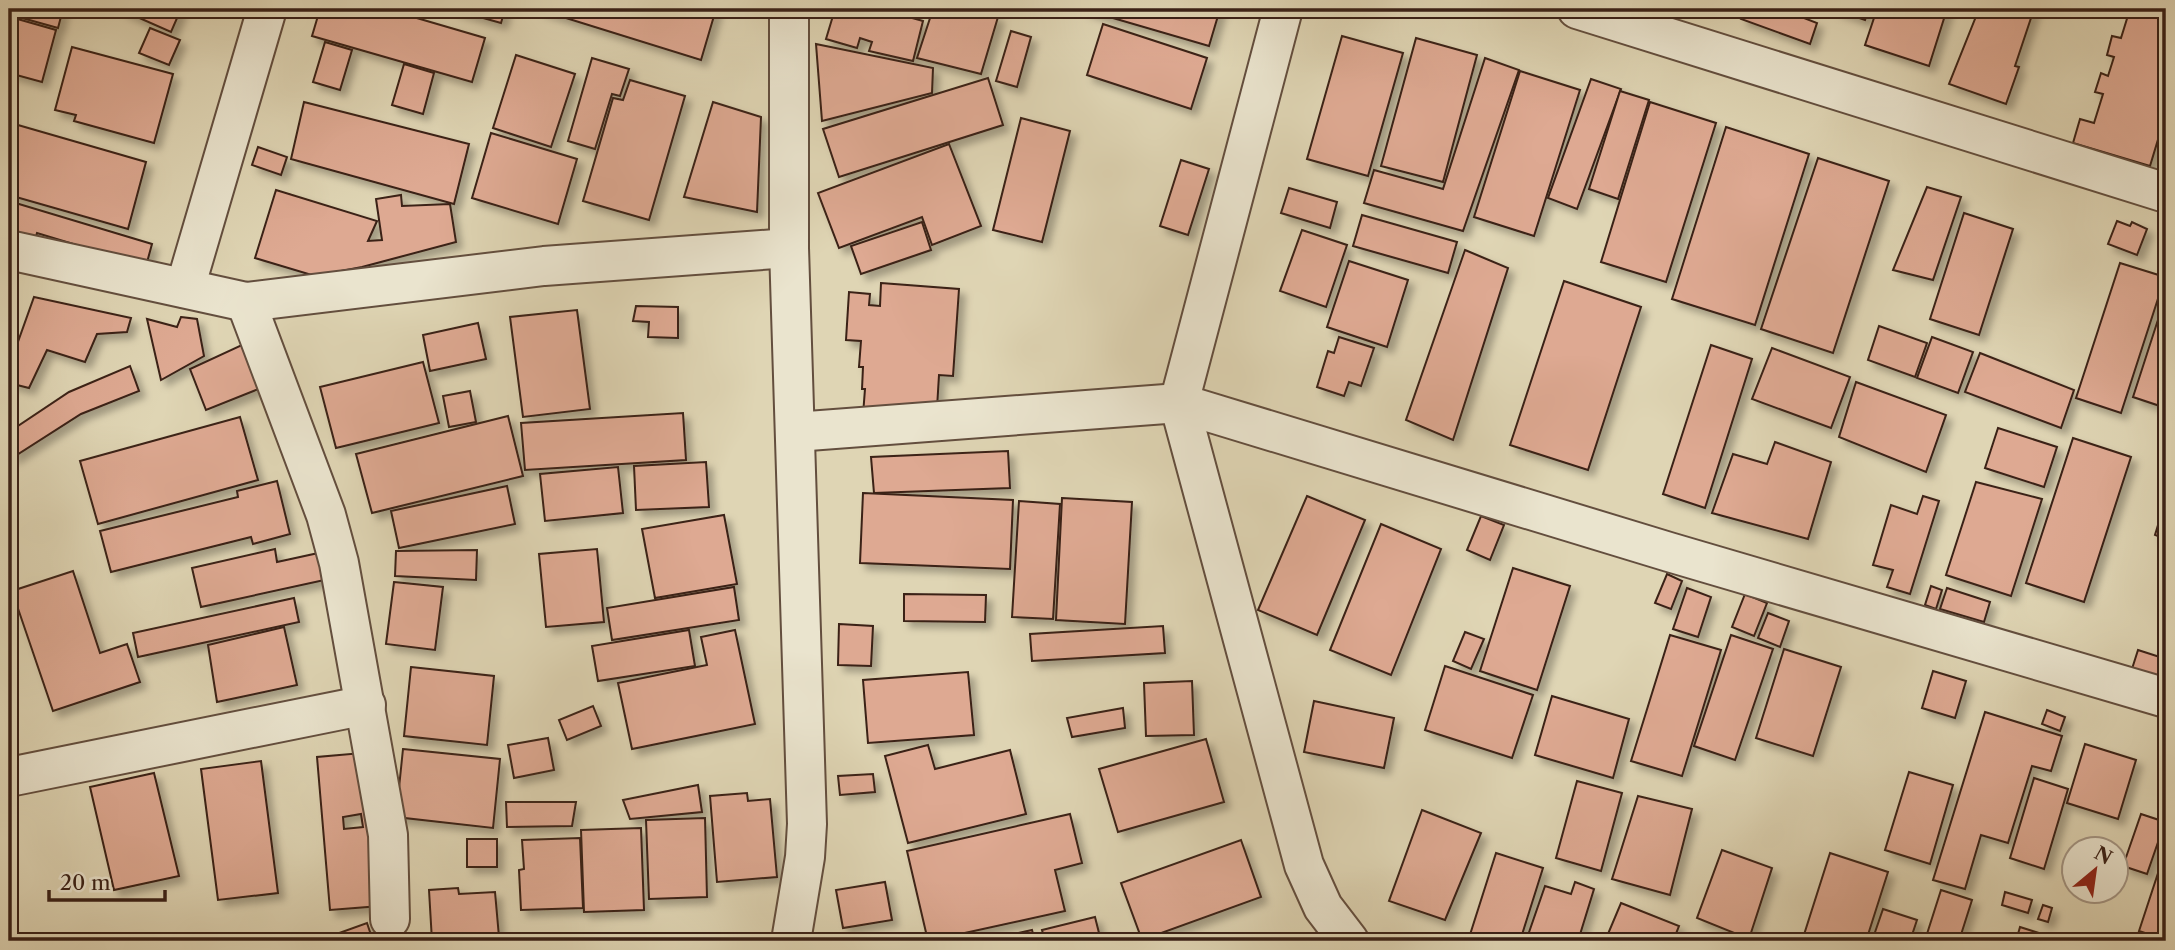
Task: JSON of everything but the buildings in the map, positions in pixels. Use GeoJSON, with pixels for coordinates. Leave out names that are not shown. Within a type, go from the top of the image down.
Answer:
{"type":"FeatureCollection","features":[{"type":"Feature","properties":{"kind":"street"},"geometry":{"type":"LineString","coordinates":[[185,288],[267,9]]}},
{"type":"Feature","properties":{"kind":"street"},"geometry":{"type":"LineString","coordinates":[[789,9],[789,248],[807,824],[805,857],[791,941]]}},
{"type":"Feature","properties":{"kind":"street"},"geometry":{"type":"LineString","coordinates":[[1283,9],[1179,403],[1304,865],[1323,907],[1349,941]]}},
{"type":"Feature","properties":{"kind":"street"},"geometry":{"type":"LineString","coordinates":[[1577,9],[2166,193]]}},
{"type":"Feature","properties":{"kind":"street"},"geometry":{"type":"LineString","coordinates":[[9,250],[246,302],[544,266],[789,248]]}},
{"type":"Feature","properties":{"kind":"street"},"geometry":{"type":"LineString","coordinates":[[246,302],[326,515],[339,563],[388,835],[390,919]]}},
{"type":"Feature","properties":{"kind":"street"},"geometry":{"type":"LineString","coordinates":[[796,432],[1179,403],[1669,552],[2166,698]]}},
{"type":"Feature","properties":{"kind":"street"},"geometry":{"type":"LineString","coordinates":[[9,777],[366,705]]}}]}
